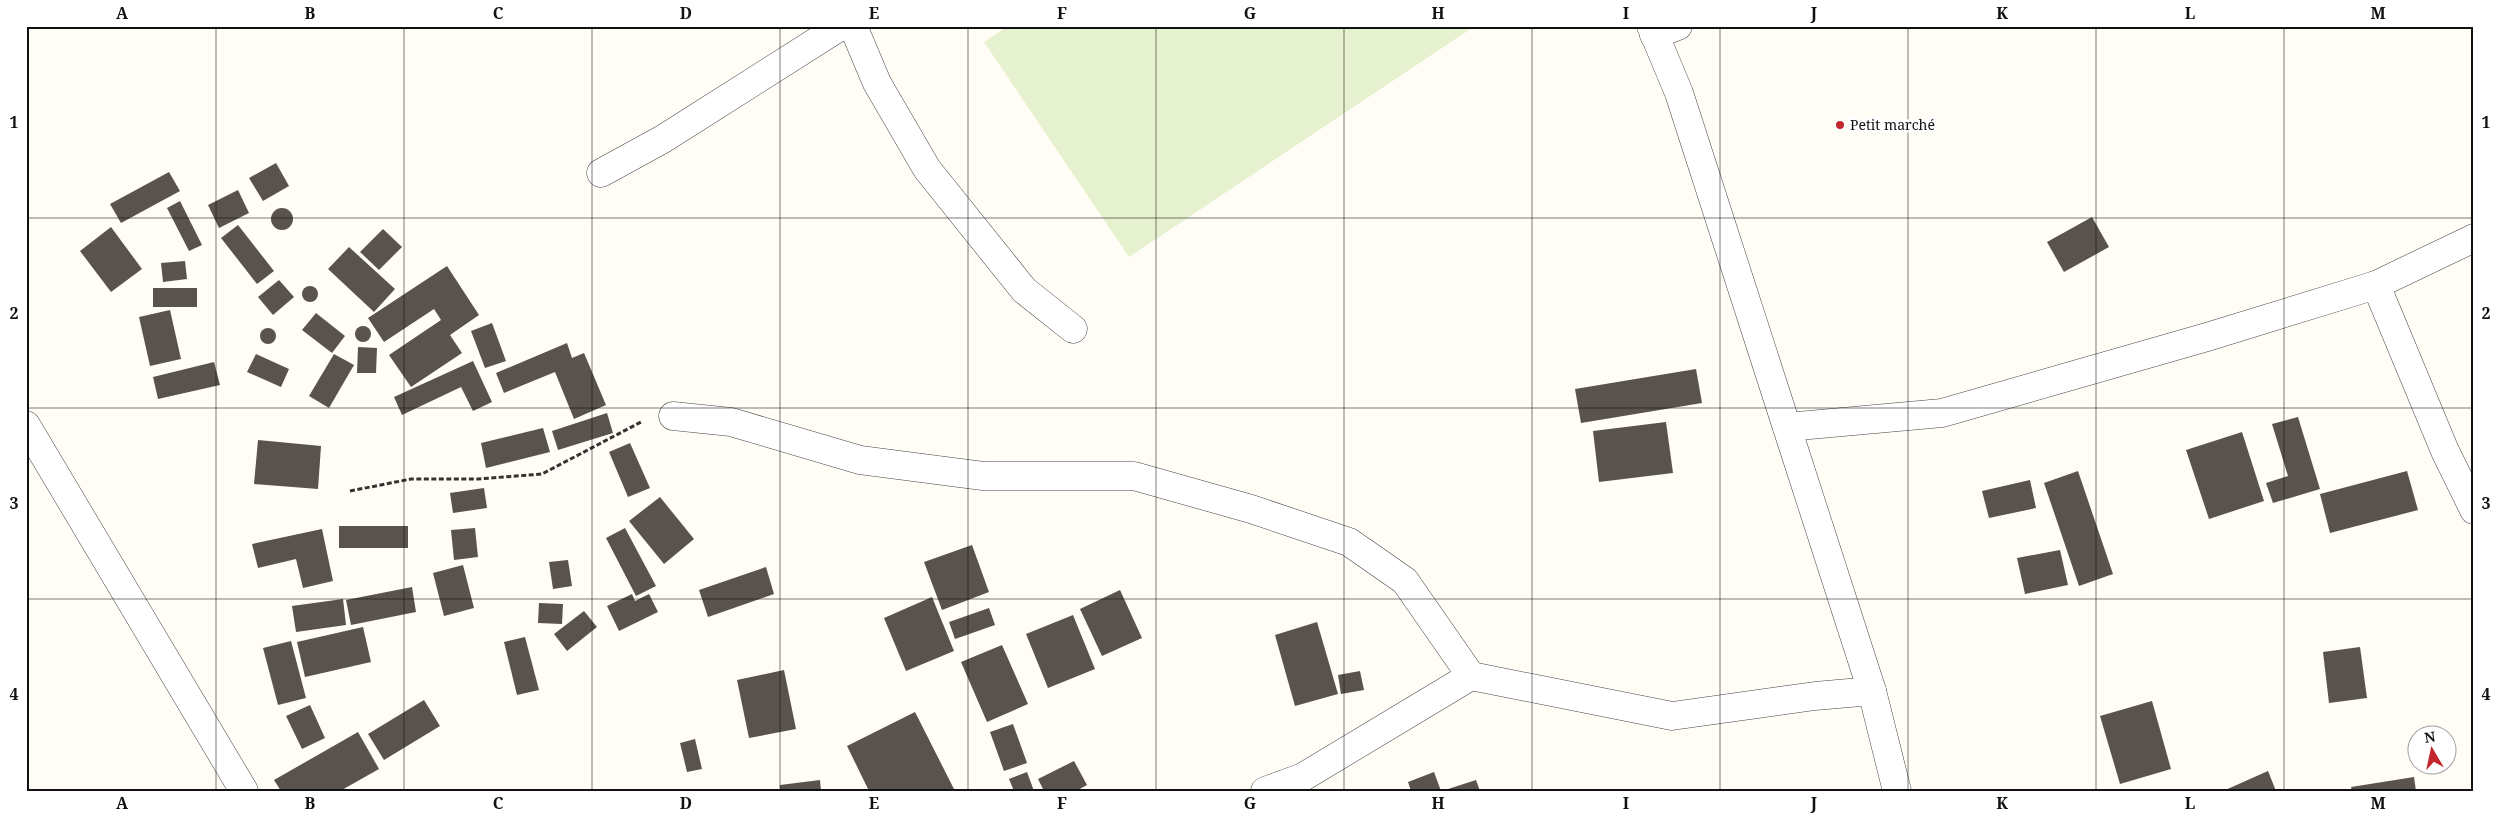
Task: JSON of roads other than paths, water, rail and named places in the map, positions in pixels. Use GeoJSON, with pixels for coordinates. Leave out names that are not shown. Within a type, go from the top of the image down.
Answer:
{"type":"FeatureCollection","features":[{"type":"Feature","properties":{"kind":"street"},"geometry":{"type":"LineString","coordinates":[[601,173],[662,139],[840,26]]}},
{"type":"Feature","properties":{"kind":"street"},"geometry":{"type":"LineString","coordinates":[[853,26],[877,83],[927,169],[1024,290],[1073,329]]}},
{"type":"Feature","properties":{"kind":"street"},"geometry":{"type":"LineString","coordinates":[[1661,29],[1679,93],[1872,691],[1897,791]]}},
{"type":"Feature","properties":{"kind":"street"},"geometry":{"type":"LineString","coordinates":[[1787,427],[1942,413],[2207,337],[2376,285],[2474,238]]}},
{"type":"Feature","properties":{"kind":"street"},"geometry":{"type":"LineString","coordinates":[[2376,285],[2445,451],[2474,510]]}},
{"type":"Feature","properties":{"kind":"street"},"geometry":{"type":"LineString","coordinates":[[673,416],[731,422],[860,460],[983,476],[1134,476],[1250,509],[1349,542],[1405,580],[1471,676]]}},
{"type":"Feature","properties":{"kind":"street"},"geometry":{"type":"LineString","coordinates":[[26,425],[244,791]]}},
{"type":"Feature","properties":{"kind":"street"},"geometry":{"type":"LineString","coordinates":[[1265,791],[1303,778],[1471,676],[1672,716],[1815,696],[1872,691]]}},
{"type":"Feature","properties":{"kind":"place","name":"Petit marché"},"geometry":{"type":"Point","coordinates":[1840,125]}}]}
